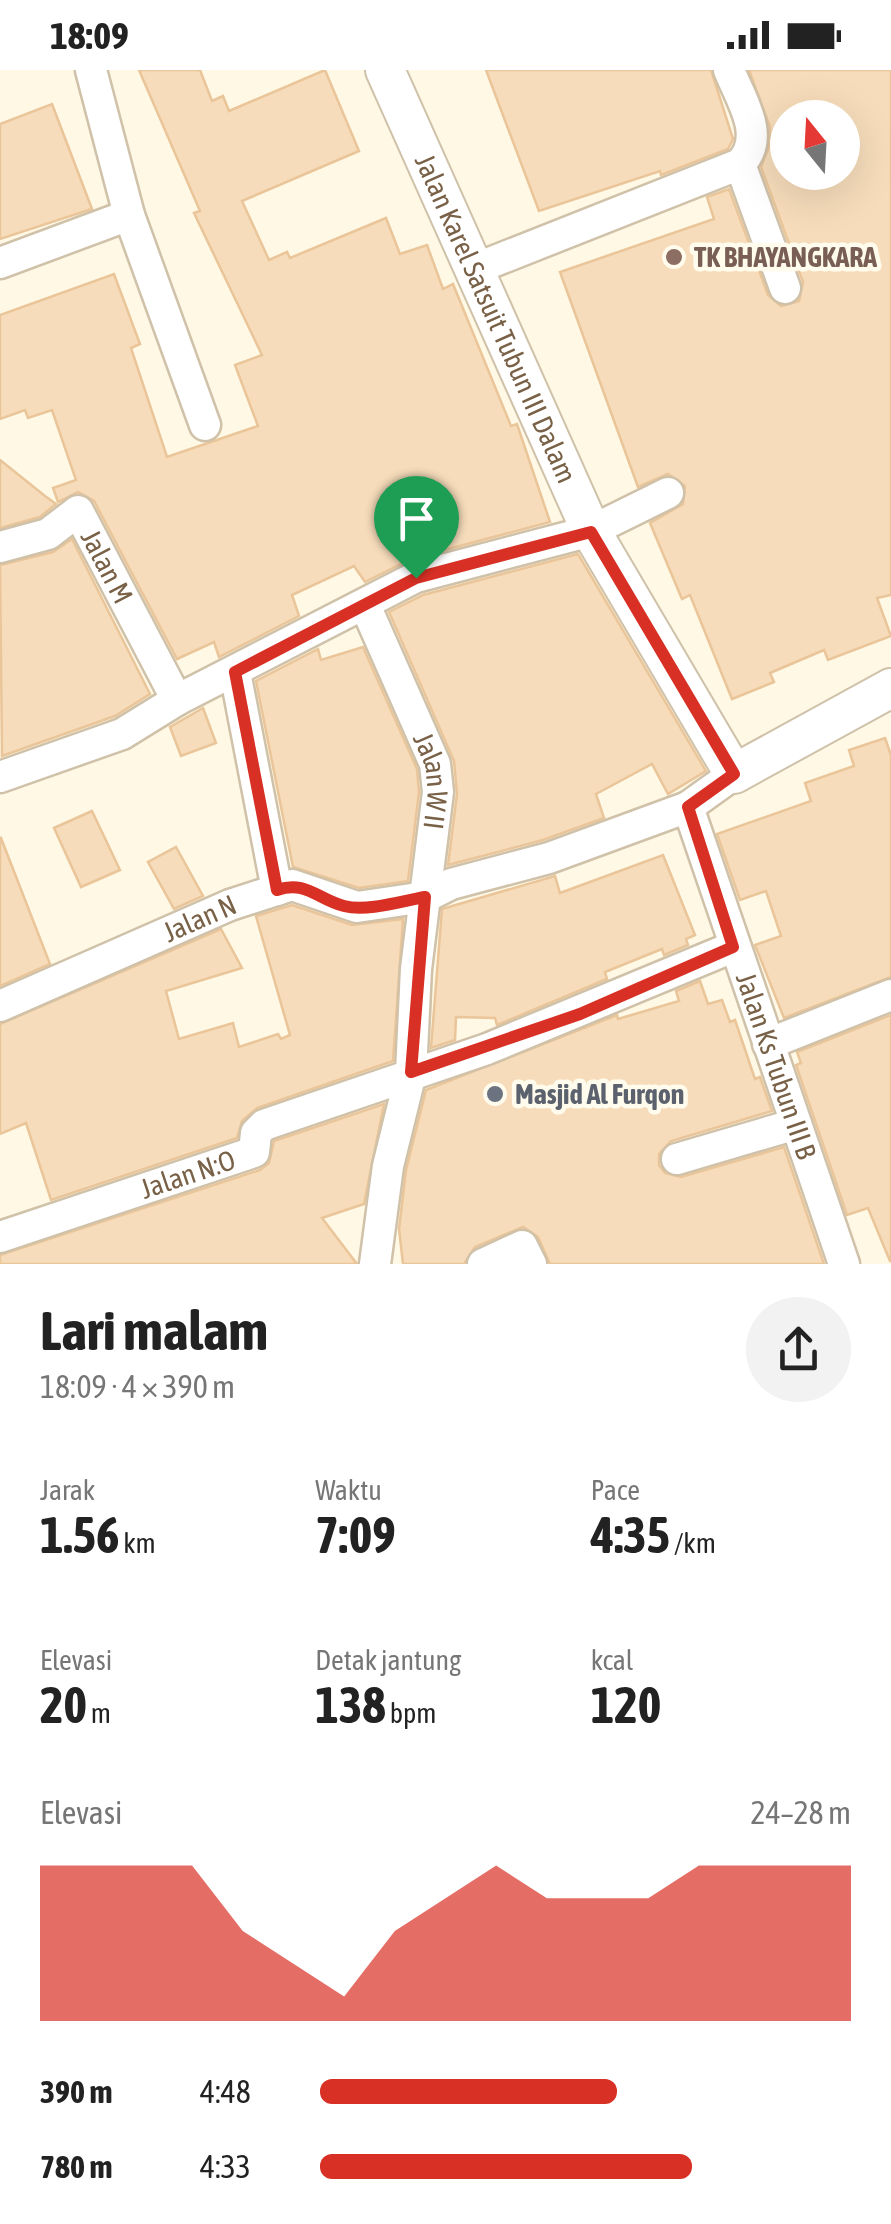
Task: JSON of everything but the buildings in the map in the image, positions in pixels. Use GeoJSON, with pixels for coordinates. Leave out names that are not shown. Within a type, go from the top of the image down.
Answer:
{"type":"FeatureCollection","features":[{"type":"Feature","properties":{"kind":"street"},"geometry":{"type":"LineString","coordinates":[[91,70],[129,215],[205,425]]}},
{"type":"Feature","properties":{"kind":"street","name":"Jalan Karel Satsuit Tubun III Dalam"},"geometry":{"type":"LineString","coordinates":[[385,70],[591,532],[734,774]]}},
{"type":"Feature","properties":{"kind":"street"},"geometry":{"type":"LineString","coordinates":[[472,270],[740,164],[751,153],[754,134],[730,70]]}},
{"type":"Feature","properties":{"kind":"street"},"geometry":{"type":"LineString","coordinates":[[740,164],[784,288]]}},
{"type":"Feature","properties":{"kind":"street"},"geometry":{"type":"LineString","coordinates":[[0,263],[129,215]]}},
{"type":"Feature","properties":{"kind":"street"},"geometry":{"type":"LineString","coordinates":[[0,777],[122,734],[177,700],[432,572],[591,532],[668,493]]}},
{"type":"Feature","properties":{"kind":"street","name":"Jalan M"},"geometry":{"type":"LineString","coordinates":[[0,547],[48,534],[78,511],[177,700]]}},
{"type":"Feature","properties":{"kind":"street","name":"Jalan W II"},"geometry":{"type":"LineString","coordinates":[[365,606],[438,774],[411,1072],[388,1166],[376,1264]]}},
{"type":"Feature","properties":{"kind":"street"},"geometry":{"type":"LineString","coordinates":[[235,672],[277,890]]}},
{"type":"Feature","properties":{"kind":"street"},"geometry":{"type":"LineString","coordinates":[[688,807],[734,774],[891,688]]}},
{"type":"Feature","properties":{"kind":"street","name":"Jalan N"},"geometry":{"type":"LineString","coordinates":[[0,1006],[230,905],[292,885],[307,887],[344,906],[425,897],[450,884],[549,858],[688,807]]}},
{"type":"Feature","properties":{"kind":"street","name":"Jalan Ks Tubun III B"},"geometry":{"type":"LineString","coordinates":[[688,807],[844,1264]]}},
{"type":"Feature","properties":{"kind":"street"},"geometry":{"type":"LineString","coordinates":[[411,1072],[542,1028],[733,947]]}},
{"type":"Feature","properties":{"kind":"street"},"geometry":{"type":"LineString","coordinates":[[768,1044],[891,995]]}},
{"type":"Feature","properties":{"kind":"street","name":"Jalan N:O"},"geometry":{"type":"LineString","coordinates":[[0,1237],[254,1152],[256,1132],[264,1125],[411,1072]]}},
{"type":"Feature","properties":{"kind":"street"},"geometry":{"type":"LineString","coordinates":[[677,1159],[796,1124]]}},
{"type":"Feature","properties":{"kind":"street"},"geometry":{"type":"LineString","coordinates":[[483,1264],[522,1246],[531,1264]]}},
{"type":"Feature","properties":{"kind":"place","name":"TK BHAYANGKARA"},"geometry":{"type":"Point","coordinates":[674,257]}},
{"type":"Feature","properties":{"kind":"place","name":"Masjid Al Furqon"},"geometry":{"type":"Point","coordinates":[495,1094]}},
{"type":"Feature","properties":{"kind":"route"},"geometry":{"type":"LineString","coordinates":[[591,532],[628,588],[734,774],[688,807],[733,947],[580,1014],[487,1050],[411,1072],[416,969],[425,897],[357,907],[344,906],[307,887],[292,885],[277,890],[235,672],[416,578],[466,561],[591,532]]}}]}
